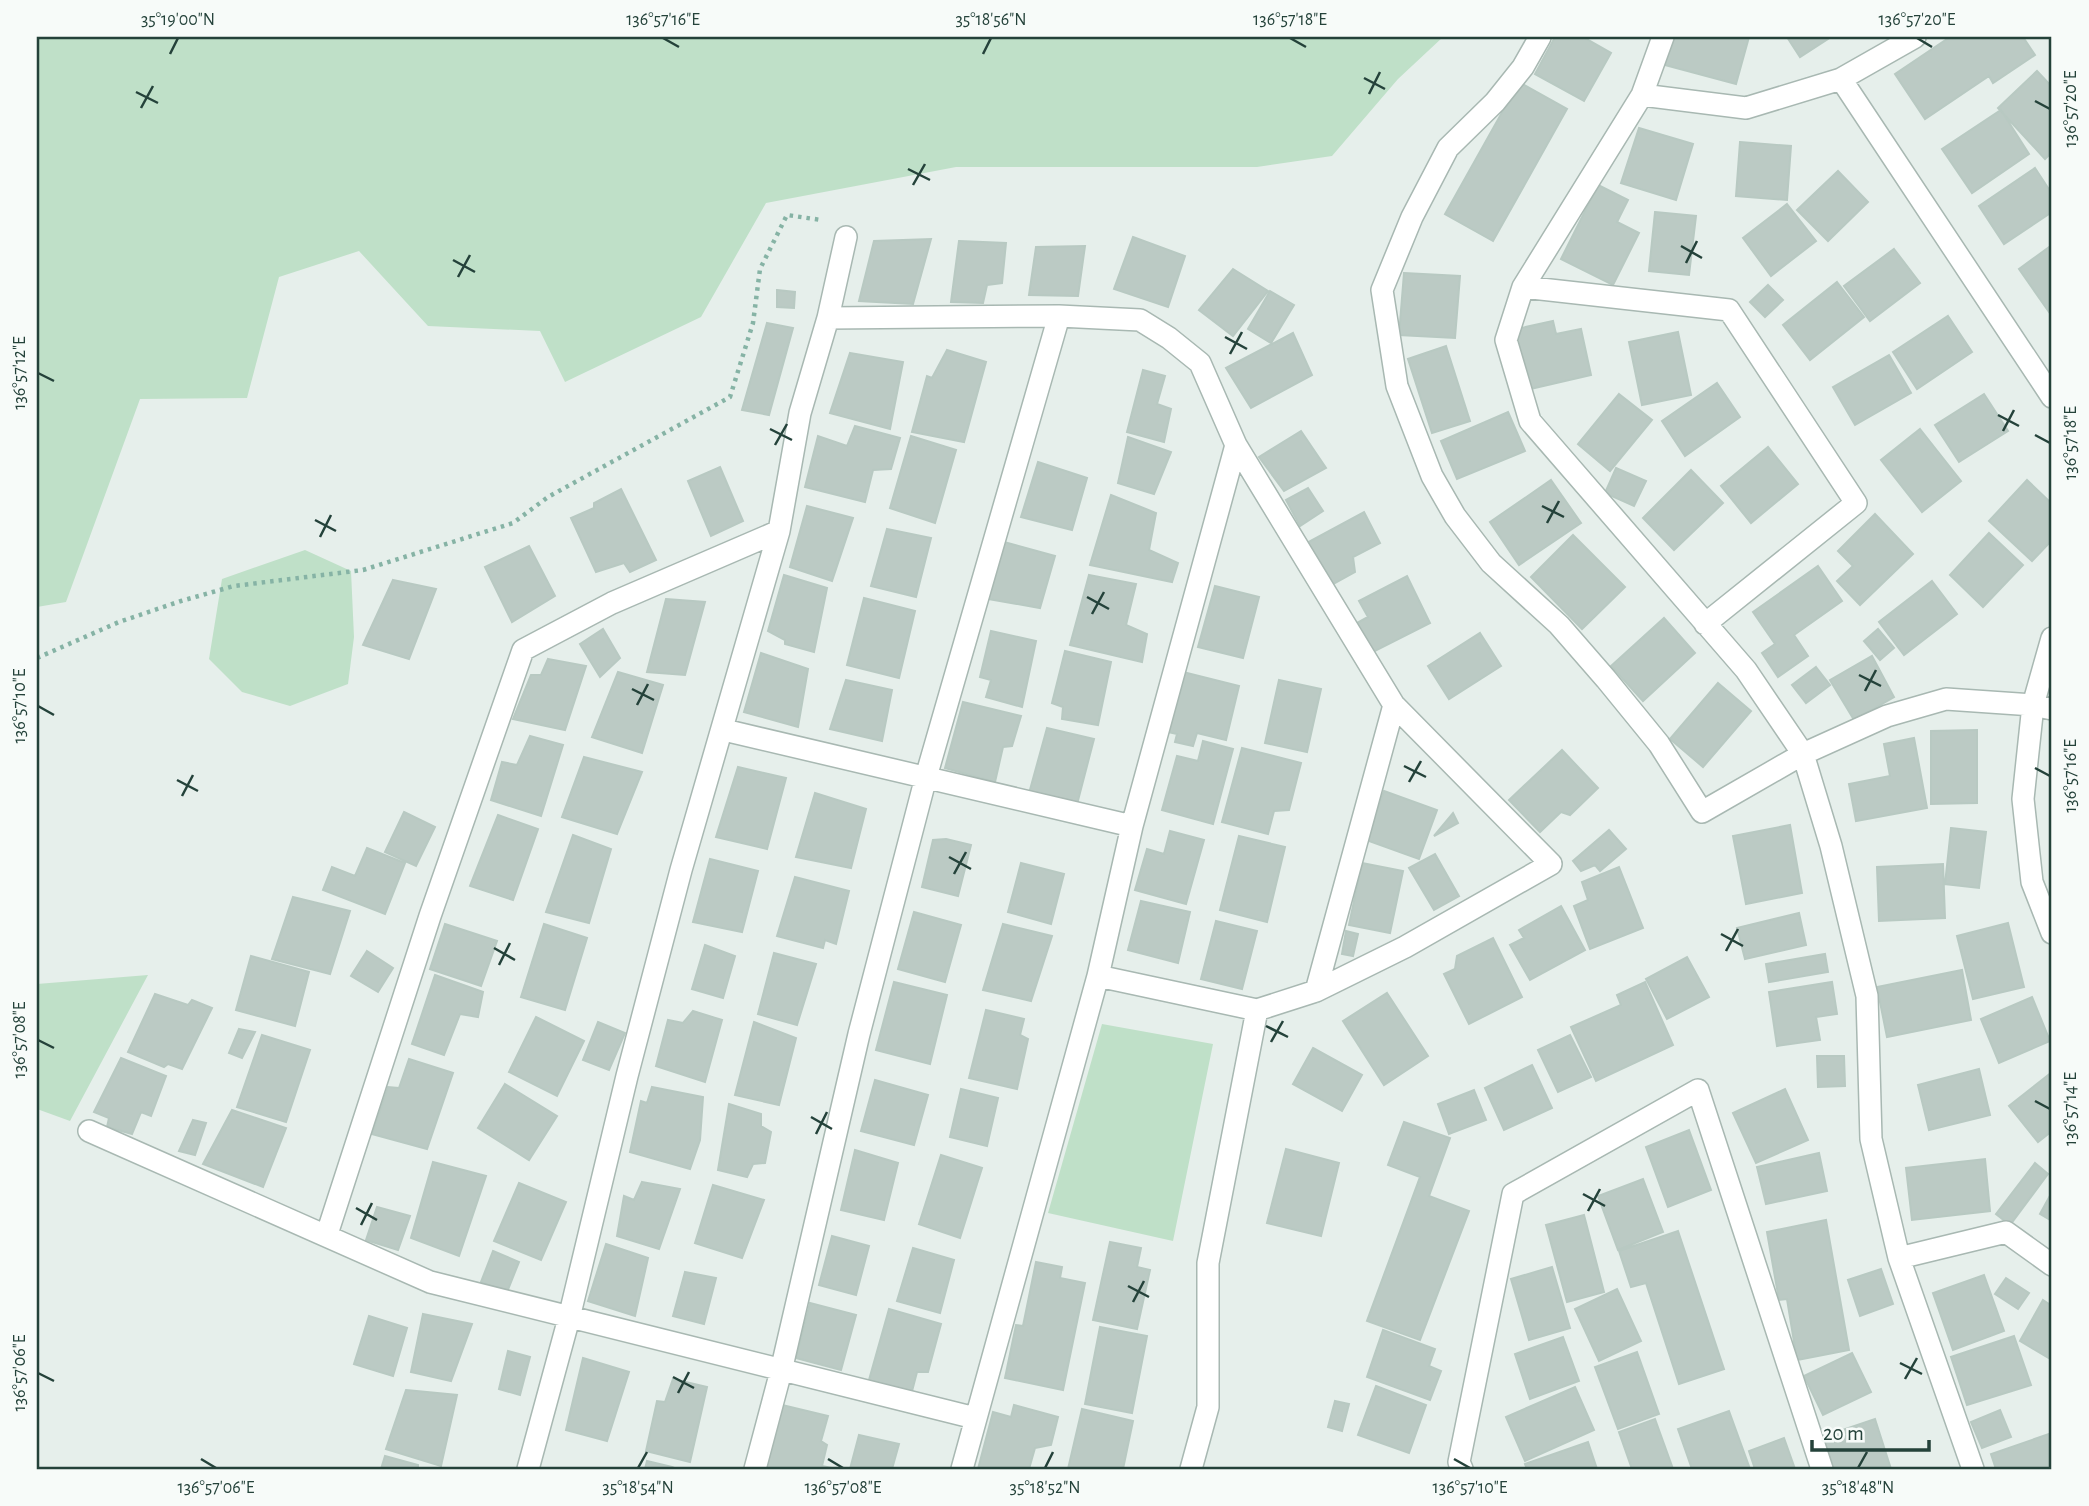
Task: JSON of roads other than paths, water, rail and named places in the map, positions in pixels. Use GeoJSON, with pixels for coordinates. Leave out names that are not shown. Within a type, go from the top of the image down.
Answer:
{"type":"FeatureCollection","features":[{"type":"Feature","properties":{"kind":"street"},"geometry":{"type":"LineString","coordinates":[[1540,37],[1523,67],[1495,102],[1448,148],[1412,217],[1382,290],[1397,386],[1432,476],[1455,516],[1491,564],[1559,625],[1606,679],[1659,744],[1702,812],[1803,754],[1887,716],[1946,699],[2043,707]]}},
{"type":"Feature","properties":{"kind":"street"},"geometry":{"type":"LineString","coordinates":[[1663,37],[1642,95],[1523,287],[1506,340],[1530,421],[1746,670],[1803,754],[1831,846],[1867,996],[1871,1139],[1899,1258],[1973,1469]]}},
{"type":"Feature","properties":{"kind":"street"},"geometry":{"type":"LineString","coordinates":[[1642,95],[1746,108],[1841,79],[1915,37]]}},
{"type":"Feature","properties":{"kind":"street"},"geometry":{"type":"LineString","coordinates":[[1841,79],[2052,397]]}},
{"type":"Feature","properties":{"kind":"street"},"geometry":{"type":"LineString","coordinates":[[528,1469],[569,1318],[677,883],[724,730],[779,531],[800,413],[828,318],[846,237]]}},
{"type":"Feature","properties":{"kind":"street"},"geometry":{"type":"LineString","coordinates":[[1523,287],[1729,310],[1856,503],[1705,624]]}},
{"type":"Feature","properties":{"kind":"street"},"geometry":{"type":"LineString","coordinates":[[828,318],[1059,316],[1140,320],[1168,338],[1200,363],[1236,444],[1394,705],[1551,864],[1405,947],[1316,991],[1257,1010],[1098,976]]}},
{"type":"Feature","properties":{"kind":"street"},"geometry":{"type":"LineString","coordinates":[[755,1469],[781,1371],[859,1034],[926,777],[1059,316]]}},
{"type":"Feature","properties":{"kind":"street"},"geometry":{"type":"LineString","coordinates":[[962,1469],[1098,976],[1132,826],[1236,444]]}},
{"type":"Feature","properties":{"kind":"street"},"geometry":{"type":"LineString","coordinates":[[327,1234],[430,916],[523,650],[612,603],[779,531]]}},
{"type":"Feature","properties":{"kind":"street"},"geometry":{"type":"LineString","coordinates":[[2052,638],[2043,707],[2023,799],[2032,882],[2052,933]]}},
{"type":"Feature","properties":{"kind":"street"},"geometry":{"type":"LineString","coordinates":[[1316,991],[1394,705]]}},
{"type":"Feature","properties":{"kind":"street"},"geometry":{"type":"LineString","coordinates":[[724,730],[1132,826]]}},
{"type":"Feature","properties":{"kind":"street"},"geometry":{"type":"LineString","coordinates":[[1191,1469],[1208,1407],[1208,1263],[1257,1010]]}},
{"type":"Feature","properties":{"kind":"street"},"geometry":{"type":"LineString","coordinates":[[1462,1469],[1459,1462],[1513,1194],[1698,1090],[1822,1469]]}},
{"type":"Feature","properties":{"kind":"street"},"geometry":{"type":"LineString","coordinates":[[89,1131],[327,1234],[430,1282],[975,1418]]}},
{"type":"Feature","properties":{"kind":"street"},"geometry":{"type":"LineString","coordinates":[[1899,1258],[2006,1232],[2052,1265]]}}]}
